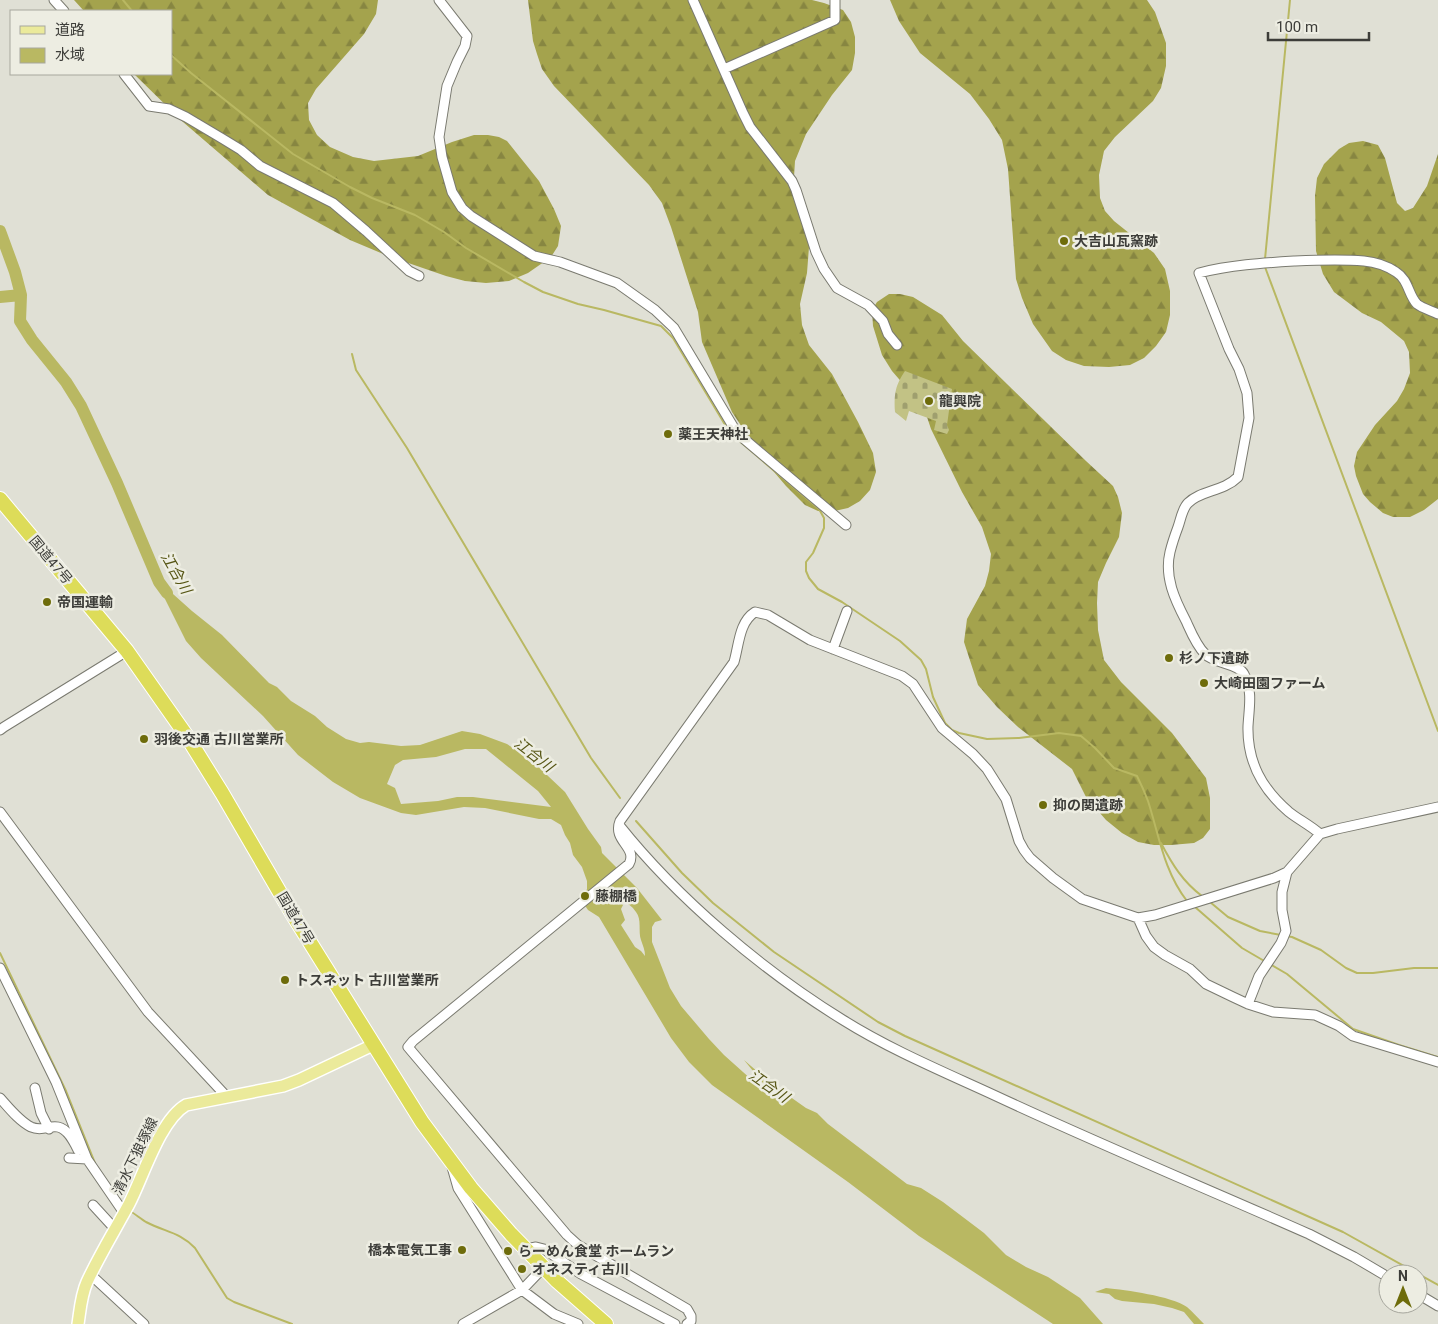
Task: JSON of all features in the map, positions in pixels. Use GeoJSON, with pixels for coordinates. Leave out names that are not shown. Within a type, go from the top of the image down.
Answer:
{"type":"FeatureCollection","features":[{"type":"Feature","properties":{"kind":"highway","name":"国道47号"},"geometry":{"type":"LineString","coordinates":[[0,499],[127,651],[186,735],[217,784],[293,915],[422,1122],[471,1188],[526,1249],[557,1281],[606,1324]]}},
{"type":"Feature","properties":{"kind":"main road","name":"清水下狼塚線"},"geometry":{"type":"LineString","coordinates":[[78,1324],[86,1284],[126,1209],[143,1170],[170,1120],[178,1110],[186,1105],[283,1086],[373,1044]]}},
{"type":"Feature","properties":{"kind":"street"},"geometry":{"type":"LineString","coordinates":[[54,0],[63,10]]}},
{"type":"Feature","properties":{"kind":"street"},"geometry":{"type":"LineString","coordinates":[[439,0],[467,36],[465,46],[447,86],[439,137],[442,157],[452,192],[462,208],[471,216],[534,256],[560,262],[617,283],[655,310],[674,328],[737,433],[846,525]]}},
{"type":"Feature","properties":{"kind":"street"},"geometry":{"type":"LineString","coordinates":[[693,0],[742,113],[750,127],[792,181],[811,239],[824,269],[837,288],[868,305],[883,321],[888,334],[897,345]]}},
{"type":"Feature","properties":{"kind":"street"},"geometry":{"type":"LineString","coordinates":[[724,69],[835,20],[835,0]]}},
{"type":"Feature","properties":{"kind":"street"},"geometry":{"type":"LineString","coordinates":[[125,75],[149,106],[169,109],[186,117],[223,138],[260,166],[333,203],[389,251],[408,271],[419,276]]}},
{"type":"Feature","properties":{"kind":"street"},"geometry":{"type":"LineString","coordinates":[[1320,834],[1310,825],[1290,813],[1273,796],[1260,778],[1249,750],[1250,687],[1244,673],[1240,669],[1212,660],[1205,654],[1191,632],[1171,590],[1168,565],[1183,512],[1187,504],[1194,498],[1226,487],[1238,477],[1249,418],[1247,393],[1239,369],[1229,349],[1200,273],[1269,263],[1366,261],[1380,264],[1398,273],[1404,279],[1418,304],[1438,314]]}},
{"type":"Feature","properties":{"kind":"street"},"geometry":{"type":"LineString","coordinates":[[833,648],[847,611]]}},
{"type":"Feature","properties":{"kind":"street"},"geometry":{"type":"LineString","coordinates":[[687,1324],[691,1321],[691,1316],[687,1309],[578,1245],[567,1235],[408,1047],[629,864],[632,854],[620,836],[618,831],[619,825],[734,662],[741,633],[750,615],[755,612],[768,615],[810,640],[902,676],[913,684],[942,728],[973,754],[992,776],[1006,800],[1019,841],[1024,850],[1036,863],[1082,899],[1138,918],[1186,906],[1274,878],[1286,872],[1320,834],[1438,807]]}},
{"type":"Feature","properties":{"kind":"street"},"geometry":{"type":"LineString","coordinates":[[0,730],[127,651]]}},
{"type":"Feature","properties":{"kind":"street"},"geometry":{"type":"LineString","coordinates":[[0,812],[148,1012],[226,1097]]}},
{"type":"Feature","properties":{"kind":"street"},"geometry":{"type":"LineString","coordinates":[[619,825],[636,847],[692,904],[749,953],[842,1020],[916,1060],[1045,1119],[1309,1234],[1378,1271]]}},
{"type":"Feature","properties":{"kind":"street"},"geometry":{"type":"LineString","coordinates":[[1248,1004],[1259,976],[1284,935],[1282,892],[1286,872]]}},
{"type":"Feature","properties":{"kind":"street"},"geometry":{"type":"LineString","coordinates":[[1138,918],[1146,936],[1154,947],[1184,965],[1206,984],[1248,1004],[1273,1012],[1315,1015],[1339,1026],[1353,1036],[1438,1062]]}},
{"type":"Feature","properties":{"kind":"street"},"geometry":{"type":"LineString","coordinates":[[0,968],[56,1082],[87,1159]]}},
{"type":"Feature","properties":{"kind":"street"},"geometry":{"type":"LineString","coordinates":[[35,1088],[40,1107],[49,1128]]}},
{"type":"Feature","properties":{"kind":"street"},"geometry":{"type":"LineString","coordinates":[[0,1098],[28,1125],[38,1129],[57,1127],[70,1135],[79,1151],[87,1159],[119,1207],[126,1209]]}},
{"type":"Feature","properties":{"kind":"street"},"geometry":{"type":"LineString","coordinates":[[69,1158],[87,1159]]}},
{"type":"Feature","properties":{"kind":"street"},"geometry":{"type":"LineString","coordinates":[[450,1160],[458,1188],[522,1290],[554,1314],[578,1324]]}},
{"type":"Feature","properties":{"kind":"street"},"geometry":{"type":"LineString","coordinates":[[93,1205],[115,1229]]}},
{"type":"Feature","properties":{"kind":"street"},"geometry":{"type":"LineString","coordinates":[[526,1249],[536,1247],[544,1249],[581,1274],[675,1324]]}},
{"type":"Feature","properties":{"kind":"street"},"geometry":{"type":"LineString","coordinates":[[463,1324],[522,1290],[544,1267]]}},
{"type":"Feature","properties":{"kind":"street"},"geometry":{"type":"LineString","coordinates":[[91,1275],[144,1324]]}},
{"type":"Feature","properties":{"kind":"green space"},"geometry":{"type":"Polygon","coordinates":[[[74,0],[378,0],[376,14],[364,34],[316,89],[308,103],[309,120],[317,135],[330,147],[353,157],[374,161],[418,156],[474,135],[499,137],[507,141],[539,181],[561,226],[558,246],[551,257],[528,273],[509,281],[486,283],[465,281],[446,276],[388,256],[350,240],[268,195],[183,122],[135,75],[172,75],[172,10],[83,10],[74,0]]]}},
{"type":"Feature","properties":{"kind":"green space"},"geometry":{"type":"Polygon","coordinates":[[[528,0],[812,0],[843,10],[851,22],[855,37],[852,70],[832,95],[806,134],[795,161],[794,177],[808,226],[807,273],[800,304],[802,325],[809,345],[832,374],[873,453],[876,472],[870,490],[860,501],[848,508],[830,512],[818,511],[805,505],[763,459],[732,412],[702,342],[698,312],[662,203],[649,185],[554,86],[542,69],[533,41],[528,0]]]}},
{"type":"Feature","properties":{"kind":"green space"},"geometry":{"type":"Polygon","coordinates":[[[890,0],[1147,0],[1155,12],[1166,43],[1166,66],[1161,88],[1153,101],[1115,137],[1104,151],[1099,175],[1100,198],[1105,211],[1114,221],[1154,253],[1165,269],[1170,291],[1170,315],[1166,332],[1144,358],[1130,365],[1109,367],[1084,366],[1066,360],[1052,351],[1033,324],[1016,279],[1008,169],[1002,140],[970,94],[920,53],[899,21],[890,0]]]}},
{"type":"Feature","properties":{"kind":"green space"},"geometry":{"type":"Polygon","coordinates":[[[1363,141],[1378,145],[1385,158],[1397,203],[1405,211],[1413,208],[1427,186],[1438,154],[1438,499],[1424,510],[1410,517],[1393,517],[1383,513],[1370,502],[1363,494],[1354,466],[1357,452],[1375,425],[1397,401],[1404,389],[1410,373],[1409,352],[1404,341],[1381,322],[1362,313],[1334,292],[1323,274],[1316,251],[1315,196],[1317,178],[1324,164],[1339,149],[1349,143],[1363,141]]]}},
{"type":"Feature","properties":{"kind":"green space"},"geometry":{"type":"Polygon","coordinates":[[[889,294],[913,297],[942,315],[963,341],[1113,486],[1122,513],[1119,537],[1098,582],[1098,630],[1104,660],[1121,682],[1172,733],[1206,778],[1210,798],[1210,829],[1203,838],[1194,843],[1154,845],[1138,842],[1122,833],[1106,820],[1086,797],[1072,769],[1018,727],[978,685],[964,642],[967,619],[985,586],[991,554],[982,527],[962,492],[931,429],[924,408],[892,371],[882,355],[873,326],[872,310],[877,302],[889,294]]]}},
{"type":"Feature","properties":{"kind":"green space"},"geometry":{"type":"Polygon","coordinates":[[[905,371],[952,389],[947,425],[949,430],[947,434],[934,430],[936,421],[909,411],[906,421],[895,412],[896,390],[905,371]]]}},
{"type":"Feature","properties":{"kind":"water"},"geometry":{"type":"Polygon","coordinates":[[[154,577],[222,635],[269,683],[277,687],[291,701],[346,739],[360,743],[369,742],[401,746],[420,745],[462,731],[480,734],[507,744],[530,759],[565,792],[601,847],[602,853],[637,888],[662,920],[655,922],[652,927],[652,942],[670,988],[681,1006],[724,1055],[766,1091],[767,1088],[744,1060],[772,1084],[806,1108],[817,1113],[828,1124],[907,1184],[921,1188],[943,1202],[984,1233],[1006,1255],[1048,1277],[1080,1298],[1103,1324],[1053,1324],[919,1236],[848,1182],[712,1085],[689,1062],[671,1038],[599,917],[588,910],[582,901],[587,889],[587,881],[582,867],[573,855],[570,843],[561,825],[551,819],[539,819],[485,808],[464,807],[416,815],[401,813],[360,798],[333,782],[298,755],[263,716],[201,658],[186,641],[154,577]],[[465,749],[436,757],[403,760],[395,765],[387,784],[395,788],[401,804],[438,801],[457,797],[473,797],[551,807],[538,791],[486,749],[465,749]],[[623,892],[618,896],[619,903],[623,905],[621,909],[625,920],[621,925],[635,947],[645,956],[640,937],[638,915],[627,903],[623,892]]]}},
{"type":"Feature","properties":{"kind":"water"},"geometry":{"type":"Polygon","coordinates":[[[1106,1288],[1148,1294],[1180,1303],[1187,1307],[1204,1324],[1194,1324],[1184,1312],[1172,1308],[1122,1301],[1115,1299],[1109,1294],[1095,1292],[1106,1288]]]}},
{"type":"Feature","properties":{"kind":"waterway"},"geometry":{"type":"LineString","coordinates":[[123,0],[131,10]]}},
{"type":"Feature","properties":{"kind":"waterway"},"geometry":{"type":"LineString","coordinates":[[1265,259],[1290,0]]}},
{"type":"Feature","properties":{"kind":"waterway"},"geometry":{"type":"LineString","coordinates":[[172,56],[293,154],[350,187],[415,215],[466,248],[543,292],[578,304],[661,326],[673,338],[730,433],[819,509],[824,518],[824,528],[813,553],[806,562],[806,571],[809,578],[818,589],[842,602],[900,641],[921,660],[926,669],[933,697],[945,723],[952,730],[987,739],[1019,738],[1059,733],[1081,736],[1114,768],[1137,776],[1148,801],[1167,866],[1187,901]]}},
{"type":"Feature","properties":{"kind":"waterway","name":"江合川"},"geometry":{"type":"LineString","coordinates":[[0,231],[21,295],[20,321],[32,340],[66,382],[81,406],[117,483],[159,582],[167,593]]}},
{"type":"Feature","properties":{"kind":"waterway"},"geometry":{"type":"LineString","coordinates":[[1265,267],[1438,731]]}},
{"type":"Feature","properties":{"kind":"waterway"},"geometry":{"type":"LineString","coordinates":[[0,297],[21,295]]}},
{"type":"Feature","properties":{"kind":"waterway"},"geometry":{"type":"LineString","coordinates":[[352,354],[356,370],[407,448],[591,758],[620,798]]}},
{"type":"Feature","properties":{"kind":"waterway"},"geometry":{"type":"LineString","coordinates":[[636,821],[682,873],[713,903],[774,952],[878,1022],[905,1036],[1343,1232],[1438,1285]]}},
{"type":"Feature","properties":{"kind":"waterway"},"geometry":{"type":"LineString","coordinates":[[1161,843],[1178,872],[1202,896]]}},
{"type":"Feature","properties":{"kind":"waterway"},"geometry":{"type":"LineString","coordinates":[[1210,902],[1228,917],[1260,931],[1281,935]]}},
{"type":"Feature","properties":{"kind":"waterway"},"geometry":{"type":"LineString","coordinates":[[1195,907],[1242,948],[1266,962]]}},
{"type":"Feature","properties":{"kind":"waterway"},"geometry":{"type":"LineString","coordinates":[[1286,936],[1321,950],[1346,968],[1357,973],[1438,968]]}},
{"type":"Feature","properties":{"kind":"waterway"},"geometry":{"type":"LineString","coordinates":[[0,953],[66,1091],[95,1163]]}},
{"type":"Feature","properties":{"kind":"waterway"},"geometry":{"type":"LineString","coordinates":[[1270,964],[1287,974],[1353,1029],[1438,1057]]}},
{"type":"Feature","properties":{"kind":"waterway"},"geometry":{"type":"LineString","coordinates":[[130,1211],[146,1222],[178,1235],[195,1248],[227,1298],[292,1324]]}},
{"type":"Feature","properties":{"kind":"place","name":"大吉山瓦窯跡"},"geometry":{"type":"Point","coordinates":[1064,241]}},
{"type":"Feature","properties":{"kind":"place","name":"龍興院"},"geometry":{"type":"Point","coordinates":[929,401]}},
{"type":"Feature","properties":{"kind":"place","name":"薬王天神社"},"geometry":{"type":"Point","coordinates":[668,434]}},
{"type":"Feature","properties":{"kind":"place","name":"帝国運輸"},"geometry":{"type":"Point","coordinates":[47,602]}},
{"type":"Feature","properties":{"kind":"place","name":"杉ノ下遺跡"},"geometry":{"type":"Point","coordinates":[1169,658]}},
{"type":"Feature","properties":{"kind":"place","name":"大崎田園ファーム"},"geometry":{"type":"Point","coordinates":[1204,683]}},
{"type":"Feature","properties":{"kind":"place","name":"羽後交通 古川営業所"},"geometry":{"type":"Point","coordinates":[144,739]}},
{"type":"Feature","properties":{"kind":"place","name":"抑の関遺跡"},"geometry":{"type":"Point","coordinates":[1043,805]}},
{"type":"Feature","properties":{"kind":"place","name":"藤棚橋"},"geometry":{"type":"Point","coordinates":[585,896]}},
{"type":"Feature","properties":{"kind":"place","name":"トスネット 古川営業所"},"geometry":{"type":"Point","coordinates":[285,980]}},
{"type":"Feature","properties":{"kind":"place","name":"橋本電気工事"},"geometry":{"type":"Point","coordinates":[462,1250]}},
{"type":"Feature","properties":{"kind":"place","name":"らーめん食堂 ホームラン"},"geometry":{"type":"Point","coordinates":[508,1251]}},
{"type":"Feature","properties":{"kind":"place","name":"オネスティ古川"},"geometry":{"type":"Point","coordinates":[522,1269]}}]}
